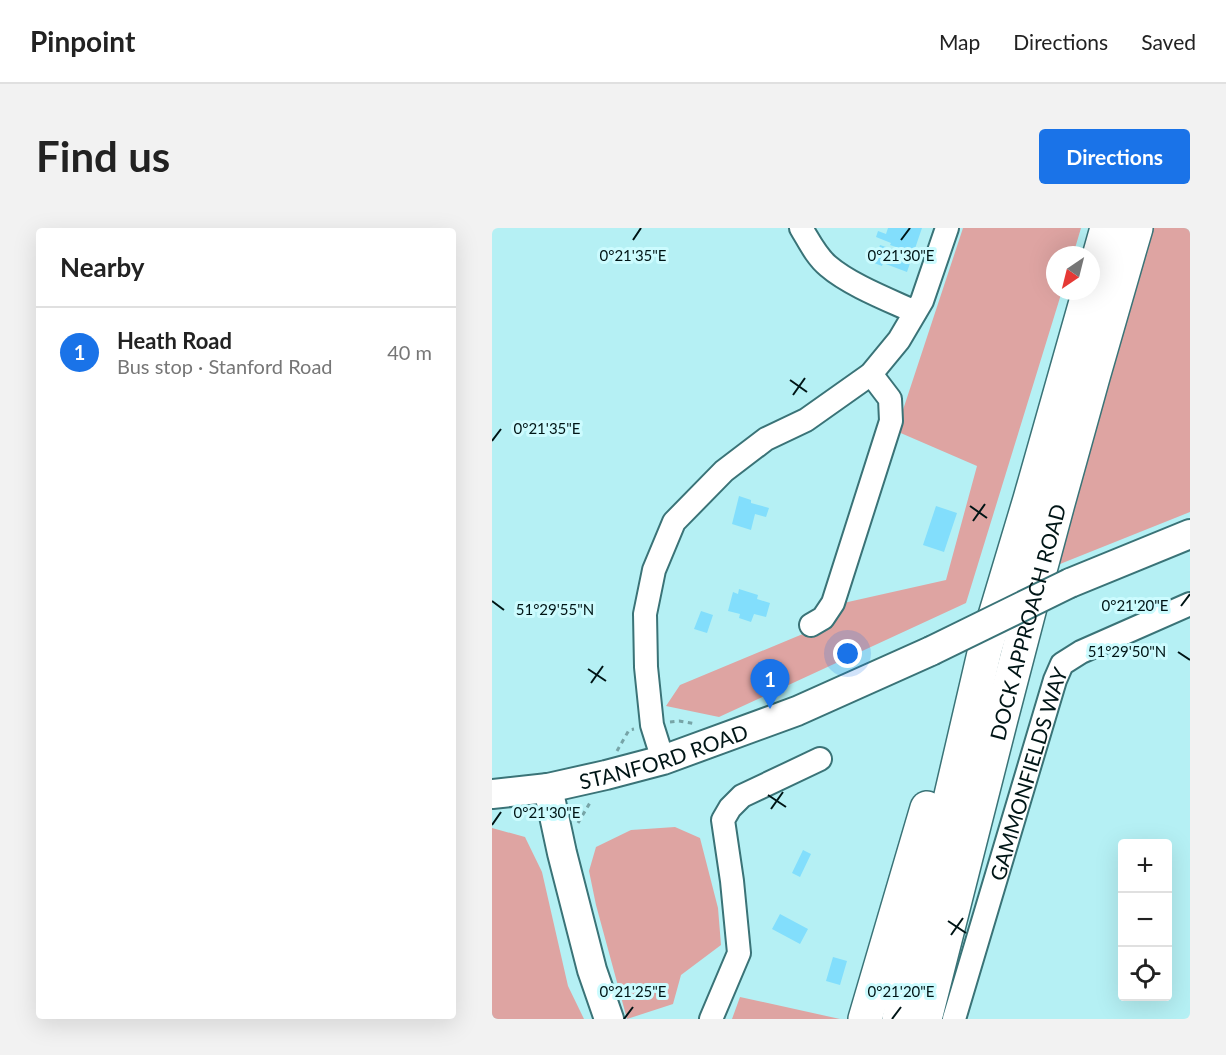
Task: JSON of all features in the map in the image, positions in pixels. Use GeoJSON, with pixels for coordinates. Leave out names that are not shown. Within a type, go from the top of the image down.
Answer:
{"type":"FeatureCollection","features":[{"type":"Feature","properties":{"kind":"highway"},"geometry":{"type":"LineString","coordinates":[[1100,253],[1107,228]]}},
{"type":"Feature","properties":{"kind":"highway","name":"DOCK APPROACH ROAD"},"geometry":{"type":"LineString","coordinates":[[924,1019],[1053,519],[1136,228]]}},
{"type":"Feature","properties":{"kind":"highway","name":"DOCK APPROACH ROAD"},"geometry":{"type":"LineString","coordinates":[[985,649],[1086,300]]}},
{"type":"Feature","properties":{"kind":"highway"},"geometry":{"type":"LineString","coordinates":[[865,1019],[943,756],[985,649]]}},
{"type":"Feature","properties":{"kind":"highway"},"geometry":{"type":"LineString","coordinates":[[899,1019],[985,649]]}},
{"type":"Feature","properties":{"kind":"main road","name":"STANFORD ROAD"},"geometry":{"type":"LineString","coordinates":[[492,794],[548,788],[663,760],[797,711],[931,651],[1070,583],[1190,534]]}},
{"type":"Feature","properties":{"kind":"main road"},"geometry":{"type":"LineString","coordinates":[[548,788],[561,853],[592,970],[609,1019]]}},
{"type":"Feature","properties":{"kind":"street"},"geometry":{"type":"LineString","coordinates":[[801,228],[815,252],[827,266],[846,279],[915,312]]}},
{"type":"Feature","properties":{"kind":"street"},"geometry":{"type":"LineString","coordinates":[[663,760],[652,724],[646,667],[645,614],[654,570],[674,522],[723,471],[766,439],[806,420],[871,374],[899,340],[922,301],[947,228]]}},
{"type":"Feature","properties":{"kind":"street"},"geometry":{"type":"LineString","coordinates":[[811,625],[823,618],[834,603],[891,422],[890,399],[871,374]]}},
{"type":"Feature","properties":{"kind":"street","name":"GAMMONFIELDS WAY"},"geometry":{"type":"LineString","coordinates":[[954,1019],[1055,680],[1062,664],[1081,652],[1190,604]]}},
{"type":"Feature","properties":{"kind":"street"},"geometry":{"type":"LineString","coordinates":[[711,1019],[739,953],[723,820],[730,808],[742,796],[820,759]]}},
{"type":"Feature","properties":{"kind":"shaded area"},"geometry":{"type":"Polygon","coordinates":[[[963,228],[1081,228],[1076,246],[1046,246],[1046,300],[1059,300],[966,603],[719,717],[666,706],[680,685],[822,626],[839,604],[946,580],[977,466],[896,431],[963,228]]]}},
{"type":"Feature","properties":{"kind":"shaded area"},"geometry":{"type":"Polygon","coordinates":[[[1149,228],[1190,228],[1190,512],[1050,568],[1149,228]]]}},
{"type":"Feature","properties":{"kind":"shaded area"},"geometry":{"type":"Polygon","coordinates":[[[675,827],[700,838],[718,908],[721,945],[681,975],[673,1004],[627,1019],[589,871],[596,847],[631,830],[675,827]]]}},
{"type":"Feature","properties":{"kind":"shaded area"},"geometry":{"type":"Polygon","coordinates":[[[492,828],[525,837],[542,872],[568,986],[584,1019],[492,1019],[492,828]]]}},
{"type":"Feature","properties":{"kind":"shaded area"},"geometry":{"type":"Polygon","coordinates":[[[740,997],[840,1019],[732,1019],[740,997]]]}},
{"type":"Feature","properties":{"kind":"building"},"geometry":{"type":"Polygon","coordinates":[[[888,228],[922,228],[907,272],[883,263],[882,266],[874,263],[880,245],[895,250],[896,247],[890,245],[891,243],[876,237],[878,231],[886,234],[888,228]]]}},
{"type":"Feature","properties":{"kind":"building"},"geometry":{"type":"Polygon","coordinates":[[[739,496],[751,500],[751,503],[769,508],[766,517],[755,514],[751,530],[732,524],[739,496]]]}},
{"type":"Feature","properties":{"kind":"building"},"geometry":{"type":"Polygon","coordinates":[[[936,506],[957,513],[944,552],[923,545],[936,506]]]}},
{"type":"Feature","properties":{"kind":"building"},"geometry":{"type":"Polygon","coordinates":[[[739,589],[758,595],[757,599],[770,603],[766,617],[754,614],[751,622],[739,618],[740,614],[728,611],[733,592],[738,594],[739,589]]]}},
{"type":"Feature","properties":{"kind":"building"},"geometry":{"type":"Polygon","coordinates":[[[701,611],[713,615],[707,633],[694,629],[701,611]]]}},
{"type":"Feature","properties":{"kind":"building"},"geometry":{"type":"Polygon","coordinates":[[[803,850],[811,854],[800,877],[792,873],[803,850]]]}},
{"type":"Feature","properties":{"kind":"building"},"geometry":{"type":"Polygon","coordinates":[[[780,914],[808,929],[800,944],[772,929],[780,914]]]}},
{"type":"Feature","properties":{"kind":"building"},"geometry":{"type":"Polygon","coordinates":[[[833,957],[847,961],[840,985],[826,981],[833,957]]]}},
{"type":"Feature","properties":{"kind":"place","name":"Heath Road"},"geometry":{"type":"Point","coordinates":[770,709]}}]}
